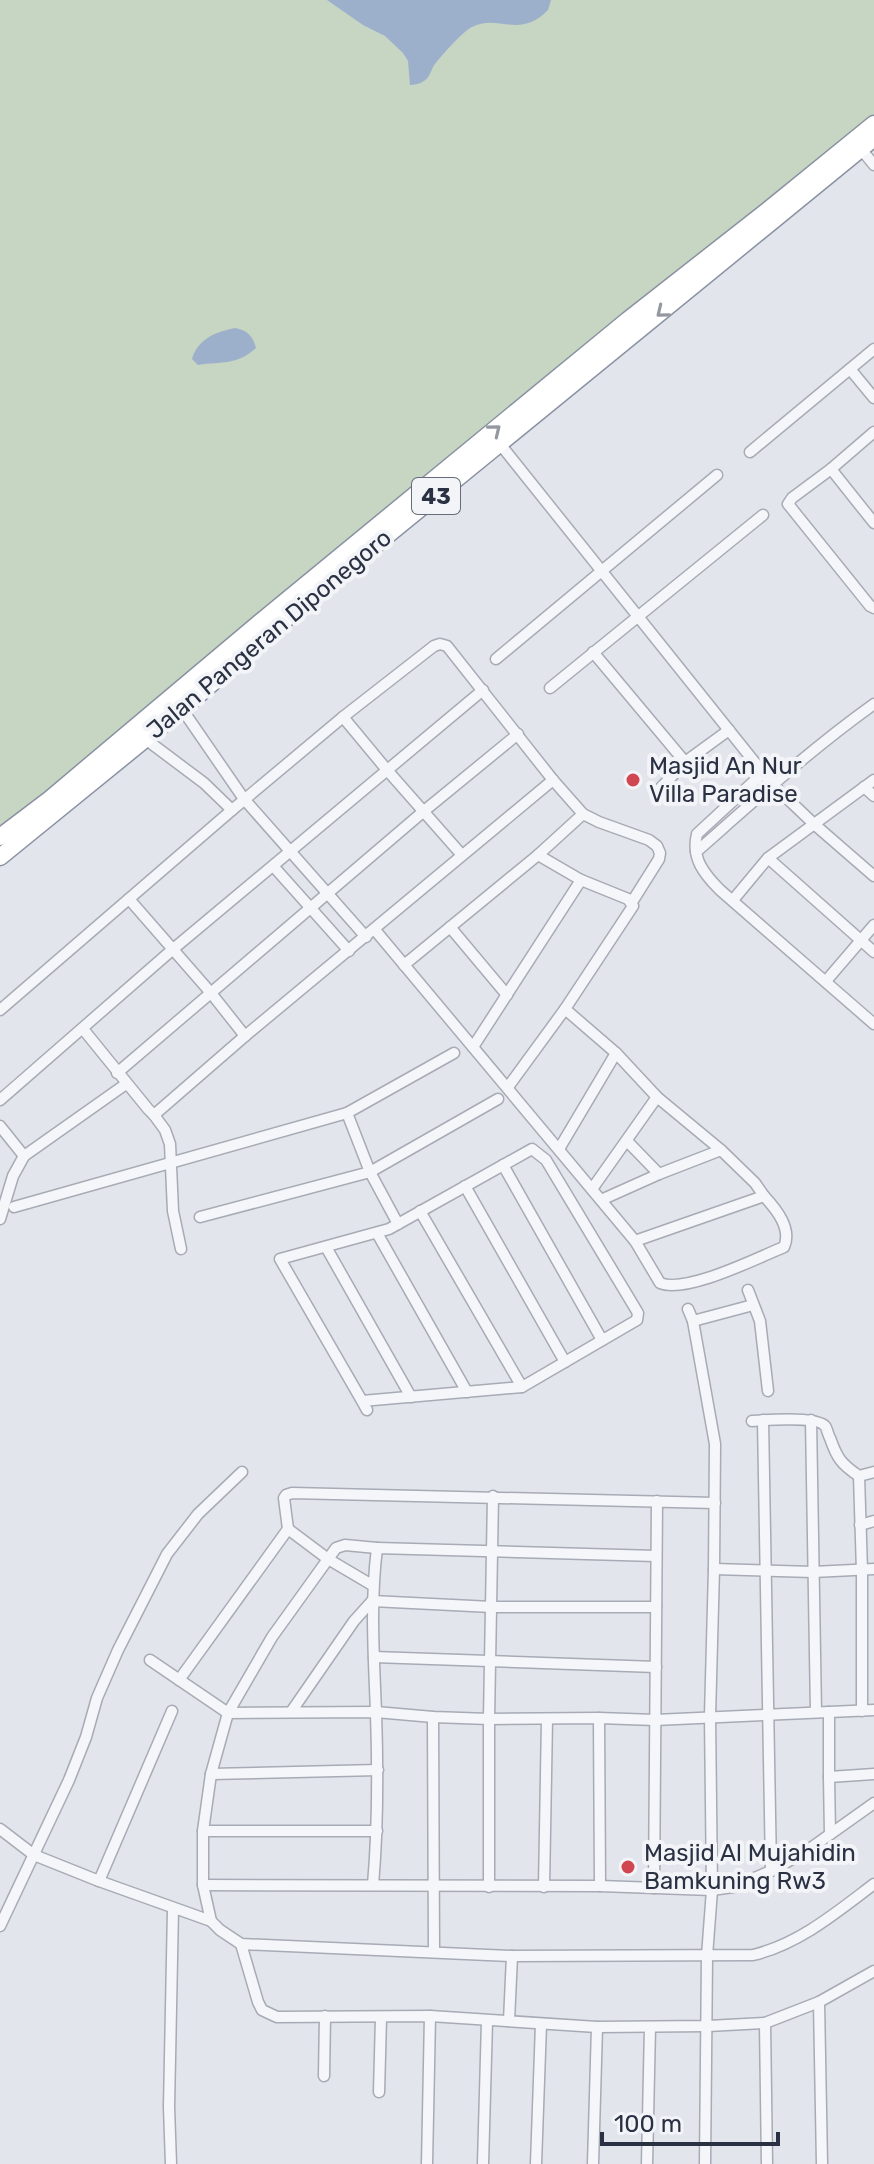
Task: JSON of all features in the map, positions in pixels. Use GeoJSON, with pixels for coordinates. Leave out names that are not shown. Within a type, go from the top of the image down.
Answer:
{"type":"FeatureCollection","features":[{"type":"Feature","properties":{"kind":"highway","name":"Jalan Pangeran Diponegoro"},"geometry":{"type":"LineString","coordinates":[[0,837],[50,799],[628,320],[874,124]]}},
{"type":"Feature","properties":{"kind":"highway","name":"Jalan Pangeran Diponegoro"},"geometry":{"type":"LineString","coordinates":[[0,857],[182,709],[303,604],[868,143]]}},
{"type":"Feature","properties":{"kind":"street"},"geometry":{"type":"LineString","coordinates":[[868,143],[874,165]]}},
{"type":"Feature","properties":{"kind":"street"},"geometry":{"type":"LineString","coordinates":[[750,452],[874,349]]}},
{"type":"Feature","properties":{"kind":"street"},"geometry":{"type":"LineString","coordinates":[[850,369],[874,398]]}},
{"type":"Feature","properties":{"kind":"street"},"geometry":{"type":"LineString","coordinates":[[874,432],[788,504],[874,608]]}},
{"type":"Feature","properties":{"kind":"street"},"geometry":{"type":"LineString","coordinates":[[500,444],[772,784],[874,876]]}},
{"type":"Feature","properties":{"kind":"street"},"geometry":{"type":"LineString","coordinates":[[831,469],[874,523]]}},
{"type":"Feature","properties":{"kind":"street"},"geometry":{"type":"LineString","coordinates":[[496,659],[717,475]]}},
{"type":"Feature","properties":{"kind":"street"},"geometry":{"type":"LineString","coordinates":[[550,688],[763,515]]}},
{"type":"Feature","properties":{"kind":"street"},"geometry":{"type":"LineString","coordinates":[[0,1010],[244,799],[343,717],[440,644],[447,646],[583,814],[649,840],[660,853],[632,902],[631,911],[508,1087]]}},
{"type":"Feature","properties":{"kind":"street"},"geometry":{"type":"LineString","coordinates":[[593,652],[685,762]]}},
{"type":"Feature","properties":{"kind":"street"},"geometry":{"type":"LineString","coordinates":[[0,1100],[172,950],[483,690]]}},
{"type":"Feature","properties":{"kind":"street"},"geometry":{"type":"LineString","coordinates":[[696,852],[772,784],[874,704]]}},
{"type":"Feature","properties":{"kind":"street"},"geometry":{"type":"LineString","coordinates":[[182,709],[244,799],[328,894],[404,965],[635,1241],[660,1283],[670,1286],[690,1284],[784,1247],[787,1237],[783,1223],[755,1183],[657,1097],[616,1053],[565,1009]]}},
{"type":"Feature","properties":{"kind":"street"},"geometry":{"type":"LineString","coordinates":[[343,717],[461,854]]}},
{"type":"Feature","properties":{"kind":"street"},"geometry":{"type":"LineString","coordinates":[[657,792],[685,762],[729,730]]}},
{"type":"Feature","properties":{"kind":"street"},"geometry":{"type":"LineString","coordinates":[[117,1073],[518,734]]}},
{"type":"Feature","properties":{"kind":"street"},"geometry":{"type":"LineString","coordinates":[[144,738],[204,783],[232,810]]}},
{"type":"Feature","properties":{"kind":"street"},"geometry":{"type":"LineString","coordinates":[[763,773],[697,834],[696,852],[702,871],[874,1024]]}},
{"type":"Feature","properties":{"kind":"street"},"geometry":{"type":"LineString","coordinates":[[154,1115],[461,854],[553,780]]}},
{"type":"Feature","properties":{"kind":"street"},"geometry":{"type":"LineString","coordinates":[[733,900],[768,858],[874,780]]}},
{"type":"Feature","properties":{"kind":"street"},"geometry":{"type":"LineString","coordinates":[[864,787],[874,796]]}},
{"type":"Feature","properties":{"kind":"street"},"geometry":{"type":"LineString","coordinates":[[404,965],[583,814]]}},
{"type":"Feature","properties":{"kind":"street"},"geometry":{"type":"LineString","coordinates":[[538,855],[581,880],[632,902]]}},
{"type":"Feature","properties":{"kind":"street"},"geometry":{"type":"LineString","coordinates":[[768,858],[874,952]]}},
{"type":"Feature","properties":{"kind":"street"},"geometry":{"type":"LineString","coordinates":[[274,867],[349,951]]}},
{"type":"Feature","properties":{"kind":"street"},"geometry":{"type":"LineString","coordinates":[[473,1047],[581,880]]}},
{"type":"Feature","properties":{"kind":"street"},"geometry":{"type":"LineString","coordinates":[[129,899],[245,1036]]}},
{"type":"Feature","properties":{"kind":"street"},"geometry":{"type":"LineString","coordinates":[[826,981],[874,925]]}},
{"type":"Feature","properties":{"kind":"street"},"geometry":{"type":"LineString","coordinates":[[450,927],[507,995]]}},
{"type":"Feature","properties":{"kind":"street"},"geometry":{"type":"LineString","coordinates":[[83,1029],[165,1130],[170,1144],[173,1211],[181,1249]]}},
{"type":"Feature","properties":{"kind":"street"},"geometry":{"type":"LineString","coordinates":[[14,1207],[347,1113],[454,1053]]}},
{"type":"Feature","properties":{"kind":"street"},"geometry":{"type":"LineString","coordinates":[[559,1149],[616,1053]]}},
{"type":"Feature","properties":{"kind":"street"},"geometry":{"type":"LineString","coordinates":[[0,1219],[13,1176],[24,1156],[126,1084]]}},
{"type":"Feature","properties":{"kind":"street"},"geometry":{"type":"LineString","coordinates":[[592,1189],[657,1097]]}},
{"type":"Feature","properties":{"kind":"street"},"geometry":{"type":"LineString","coordinates":[[200,1217],[370,1172],[498,1099]]}},
{"type":"Feature","properties":{"kind":"street"},"geometry":{"type":"LineString","coordinates":[[347,1113],[370,1172],[398,1224]]}},
{"type":"Feature","properties":{"kind":"street"},"geometry":{"type":"LineString","coordinates":[[0,1126],[24,1156]]}},
{"type":"Feature","properties":{"kind":"street"},"geometry":{"type":"LineString","coordinates":[[627,1141],[659,1174]]}},
{"type":"Feature","properties":{"kind":"street"},"geometry":{"type":"LineString","coordinates":[[532,1149],[546,1160],[638,1313],[637,1320],[522,1387],[411,1397],[365,1406],[280,1259],[377,1233],[465,1186],[532,1149]]}},
{"type":"Feature","properties":{"kind":"street"},"geometry":{"type":"LineString","coordinates":[[601,1200],[721,1150]]}},
{"type":"Feature","properties":{"kind":"street"},"geometry":{"type":"LineString","coordinates":[[503,1165],[602,1340]]}},
{"type":"Feature","properties":{"kind":"street"},"geometry":{"type":"LineString","coordinates":[[465,1186],[565,1362]]}},
{"type":"Feature","properties":{"kind":"street"},"geometry":{"type":"LineString","coordinates":[[635,1241],[764,1196]]}},
{"type":"Feature","properties":{"kind":"street"},"geometry":{"type":"LineString","coordinates":[[420,1211],[522,1387]]}},
{"type":"Feature","properties":{"kind":"street"},"geometry":{"type":"LineString","coordinates":[[377,1233],[467,1392]]}},
{"type":"Feature","properties":{"kind":"street"},"geometry":{"type":"LineString","coordinates":[[326,1247],[411,1397]]}},
{"type":"Feature","properties":{"kind":"street"},"geometry":{"type":"LineString","coordinates":[[748,1290],[760,1321],[768,1391]]}},
{"type":"Feature","properties":{"kind":"street"},"geometry":{"type":"LineString","coordinates":[[693,1321],[753,1305]]}},
{"type":"Feature","properties":{"kind":"street"},"geometry":{"type":"LineString","coordinates":[[688,1309],[693,1321],[715,1444],[710,1716],[712,1890],[707,1956],[705,2164]]}},
{"type":"Feature","properties":{"kind":"street"},"geometry":{"type":"LineString","coordinates":[[811,1420],[816,1712]]}},
{"type":"Feature","properties":{"kind":"street"},"geometry":{"type":"LineString","coordinates":[[771,1871],[767,1571],[757,1421],[811,1420],[824,1424],[836,1455],[844,1466],[859,1476],[874,1472]]}},
{"type":"Feature","properties":{"kind":"street"},"geometry":{"type":"LineString","coordinates":[[0,1926],[69,1780],[97,1698],[118,1650],[167,1554],[198,1514],[242,1472]]}},
{"type":"Feature","properties":{"kind":"street"},"geometry":{"type":"LineString","coordinates":[[150,1660],[228,1713],[376,1712],[489,1719],[655,1720],[868,1710],[859,1476]]}},
{"type":"Feature","properties":{"kind":"street"},"geometry":{"type":"LineString","coordinates":[[179,1680],[288,1529],[284,1498],[292,1493],[715,1503]]}},
{"type":"Feature","properties":{"kind":"street"},"geometry":{"type":"LineString","coordinates":[[489,1887],[493,1496]]}},
{"type":"Feature","properties":{"kind":"street"},"geometry":{"type":"LineString","coordinates":[[654,1888],[657,1501]]}},
{"type":"Feature","properties":{"kind":"street"},"geometry":{"type":"LineString","coordinates":[[860,1525],[874,1521]]}},
{"type":"Feature","properties":{"kind":"street"},"geometry":{"type":"LineString","coordinates":[[288,1529],[328,1559],[372,1585]]}},
{"type":"Feature","properties":{"kind":"street"},"geometry":{"type":"LineString","coordinates":[[211,1921],[203,1885],[203,1831],[211,1774],[228,1713],[272,1637],[340,1546],[656,1556]]}},
{"type":"Feature","properties":{"kind":"street"},"geometry":{"type":"LineString","coordinates":[[373,1885],[378,1770],[372,1585],[377,1548]]}},
{"type":"Feature","properties":{"kind":"street"},"geometry":{"type":"LineString","coordinates":[[714,1569],[813,1572],[874,1569]]}},
{"type":"Feature","properties":{"kind":"street"},"geometry":{"type":"LineString","coordinates":[[372,1601],[492,1607],[656,1607]]}},
{"type":"Feature","properties":{"kind":"street"},"geometry":{"type":"LineString","coordinates":[[291,1712],[354,1621],[372,1601]]}},
{"type":"Feature","properties":{"kind":"street"},"geometry":{"type":"LineString","coordinates":[[374,1657],[656,1667]]}},
{"type":"Feature","properties":{"kind":"street"},"geometry":{"type":"LineString","coordinates":[[99,1881],[172,1711]]}},
{"type":"Feature","properties":{"kind":"street"},"geometry":{"type":"LineString","coordinates":[[829,1712],[830,1834]]}},
{"type":"Feature","properties":{"kind":"street"},"geometry":{"type":"LineString","coordinates":[[433,1717],[434,1951]]}},
{"type":"Feature","properties":{"kind":"street"},"geometry":{"type":"LineString","coordinates":[[599,1718],[600,1886]]}},
{"type":"Feature","properties":{"kind":"street"},"geometry":{"type":"LineString","coordinates":[[544,1887],[547,1719]]}},
{"type":"Feature","properties":{"kind":"street"},"geometry":{"type":"LineString","coordinates":[[211,1774],[378,1770]]}},
{"type":"Feature","properties":{"kind":"street"},"geometry":{"type":"LineString","coordinates":[[829,1777],[874,1774]]}},
{"type":"Feature","properties":{"kind":"street"},"geometry":{"type":"LineString","coordinates":[[203,1885],[600,1886],[712,1890],[733,1887],[771,1871],[808,1850],[874,1803]]}},
{"type":"Feature","properties":{"kind":"street"},"geometry":{"type":"LineString","coordinates":[[0,1829],[34,1855],[211,1921],[241,1944],[512,1956],[753,1955],[791,1941],[874,1884]]}},
{"type":"Feature","properties":{"kind":"street"},"geometry":{"type":"LineString","coordinates":[[203,1831],[377,1831]]}},
{"type":"Feature","properties":{"kind":"street"},"geometry":{"type":"LineString","coordinates":[[171,2164],[169,2107],[173,1909]]}},
{"type":"Feature","properties":{"kind":"street"},"geometry":{"type":"LineString","coordinates":[[241,1944],[258,2002],[262,2010],[277,2017],[430,2016],[597,2027],[765,2023],[819,2002],[874,1971]]}},
{"type":"Feature","properties":{"kind":"street"},"geometry":{"type":"LineString","coordinates":[[509,2021],[512,1956]]}},
{"type":"Feature","properties":{"kind":"street"},"geometry":{"type":"LineString","coordinates":[[819,2002],[822,2164]]}},
{"type":"Feature","properties":{"kind":"street"},"geometry":{"type":"LineString","coordinates":[[324,2076],[325,2016]]}},
{"type":"Feature","properties":{"kind":"street"},"geometry":{"type":"LineString","coordinates":[[427,2164],[430,2016]]}},
{"type":"Feature","properties":{"kind":"street"},"geometry":{"type":"LineString","coordinates":[[379,2092],[381,2018]]}},
{"type":"Feature","properties":{"kind":"street"},"geometry":{"type":"LineString","coordinates":[[483,2164],[487,2021]]}},
{"type":"Feature","properties":{"kind":"street"},"geometry":{"type":"LineString","coordinates":[[765,2023],[767,2164]]}},
{"type":"Feature","properties":{"kind":"street"},"geometry":{"type":"LineString","coordinates":[[536,2164],[541,2024]]}},
{"type":"Feature","properties":{"kind":"street"},"geometry":{"type":"LineString","coordinates":[[593,2164],[597,2027]]}},
{"type":"Feature","properties":{"kind":"street"},"geometry":{"type":"LineString","coordinates":[[647,2164],[650,2027]]}},
{"type":"Feature","properties":{"kind":"green space"},"geometry":{"type":"Polygon","coordinates":[[[0,0],[874,0],[874,124],[0,846],[0,0]]]}},
{"type":"Feature","properties":{"kind":"water"},"geometry":{"type":"Polygon","coordinates":[[[327,0],[551,0],[548,10],[528,23],[482,23],[472,27],[446,51],[426,79],[410,85],[408,61],[403,53],[385,36],[327,0]]]}},
{"type":"Feature","properties":{"kind":"water"},"geometry":{"type":"Polygon","coordinates":[[[235,328],[249,334],[253,340],[256,348],[249,354],[228,362],[198,365],[192,359],[198,346],[208,338],[235,328]]]}},
{"type":"Feature","properties":{"kind":"place","name":"Masjid An Nur Villa Paradise"},"geometry":{"type":"Point","coordinates":[633,780]}},
{"type":"Feature","properties":{"kind":"place","name":"Masjid Al Mujahidin Bamkuning Rw3"},"geometry":{"type":"Point","coordinates":[628,1867]}}]}
